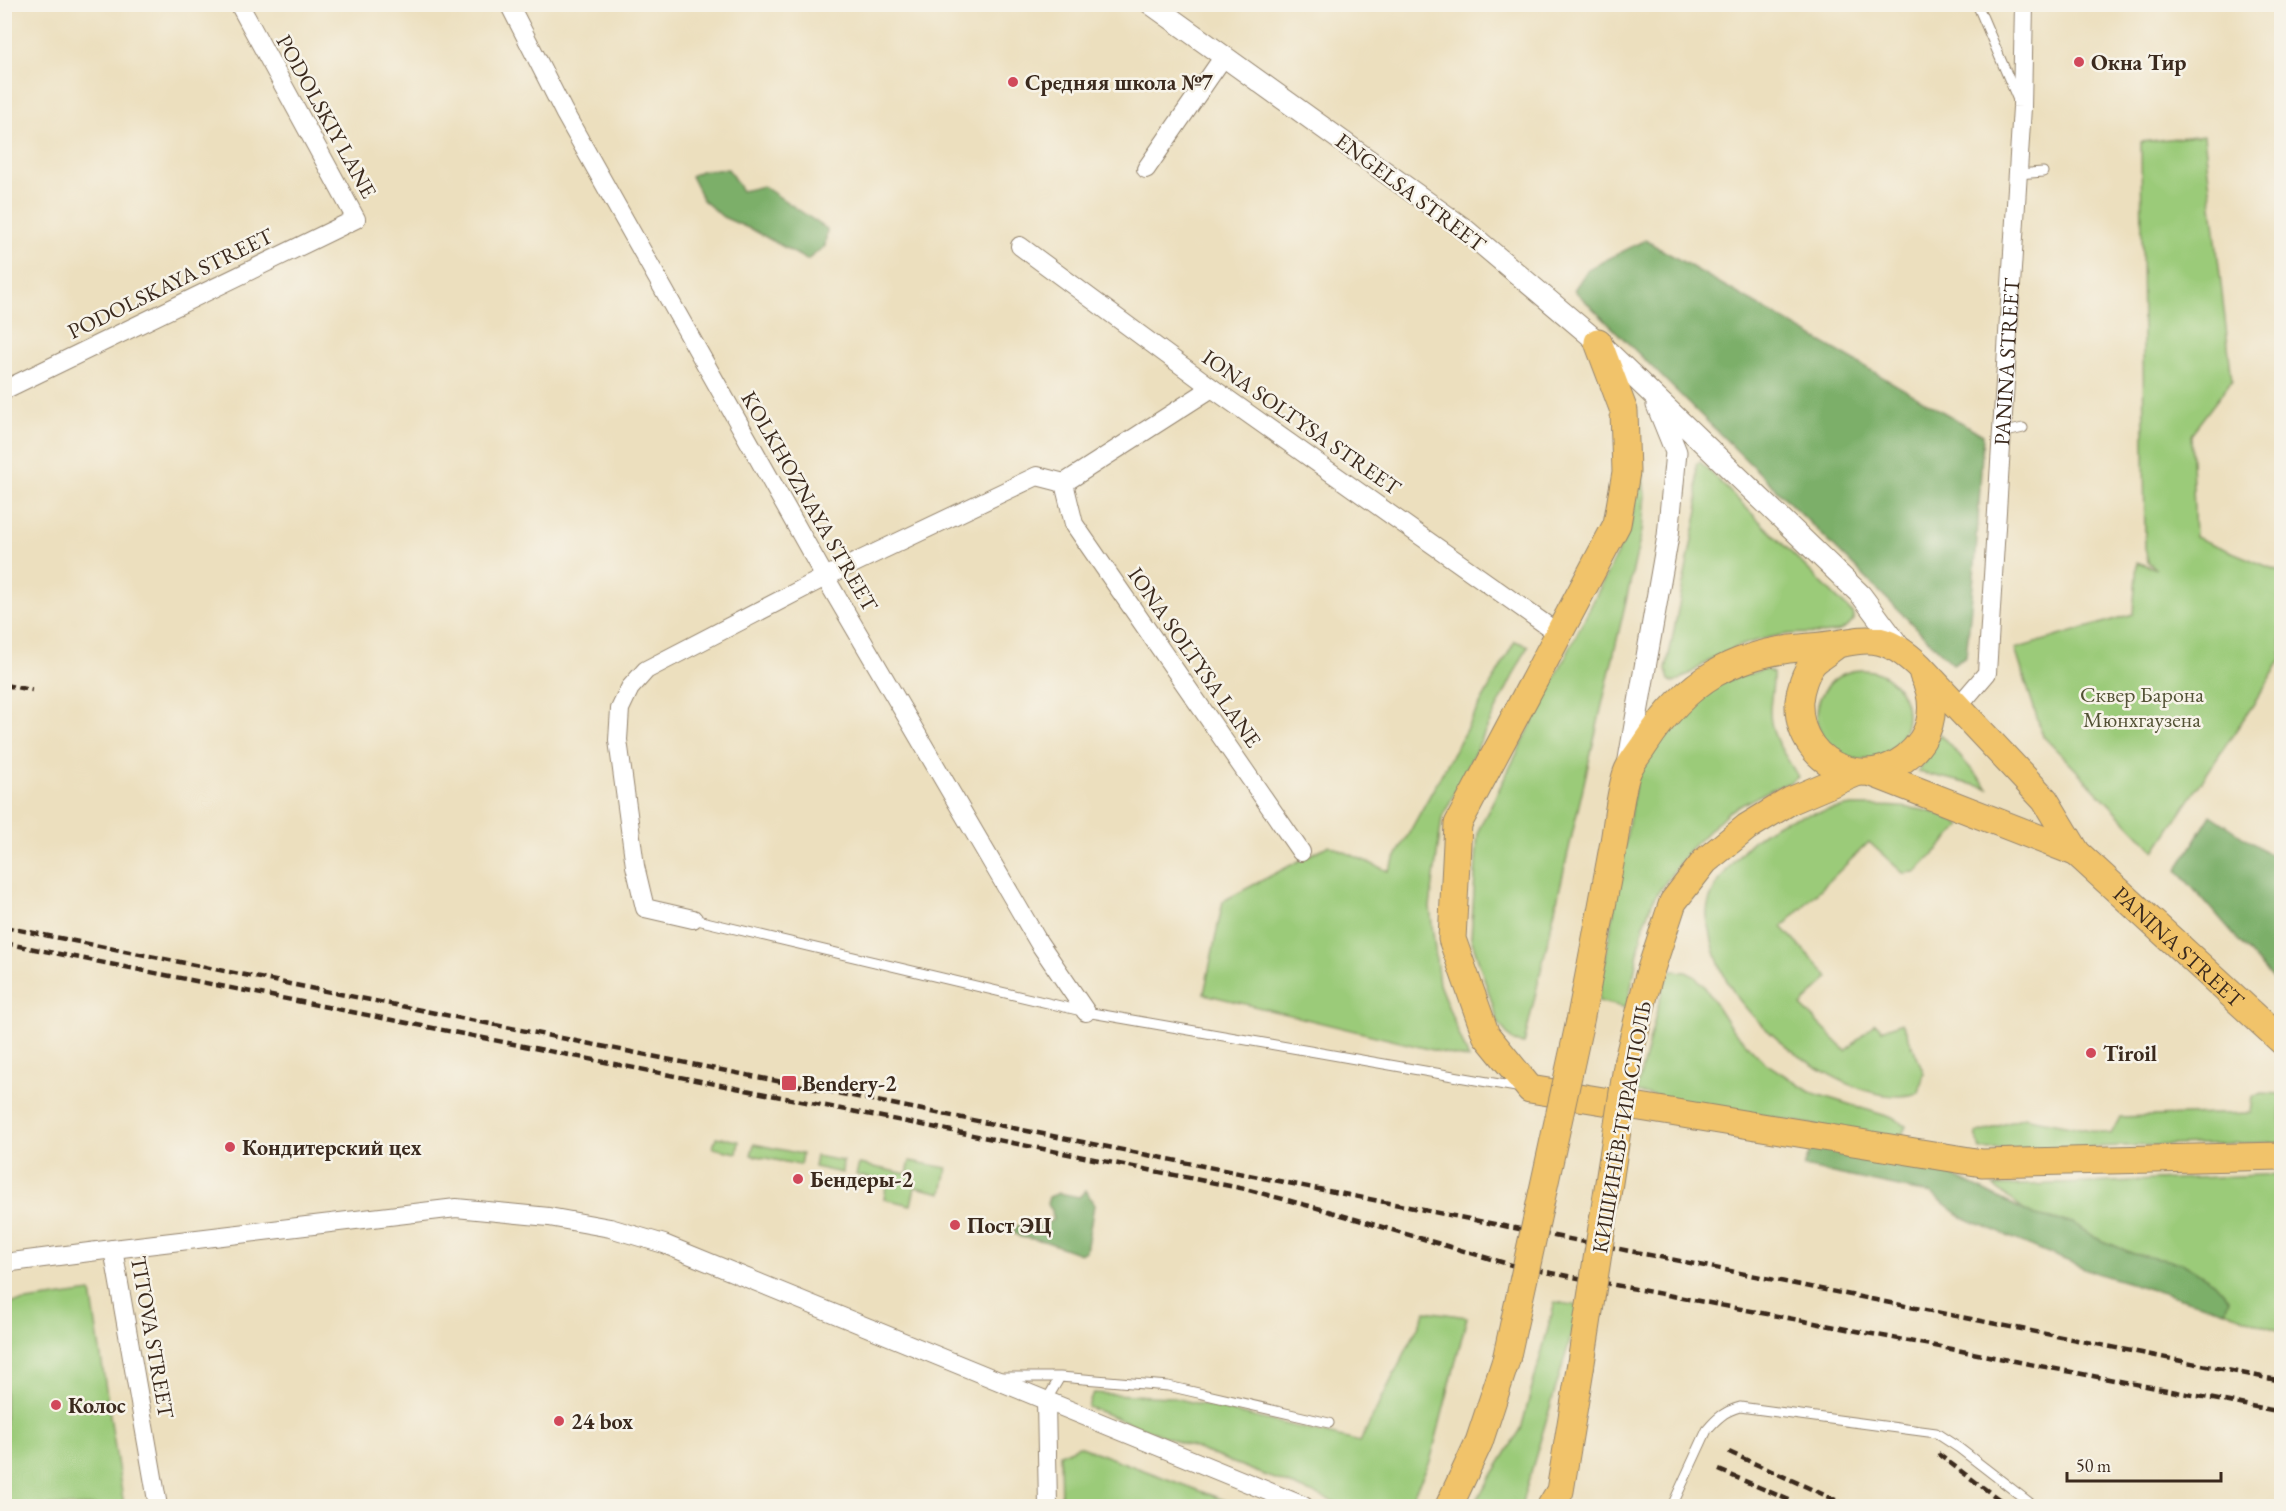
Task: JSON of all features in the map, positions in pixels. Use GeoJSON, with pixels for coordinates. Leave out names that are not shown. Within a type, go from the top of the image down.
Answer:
{"type":"FeatureCollection","features":[{"type":"Feature","properties":{"kind":"main road"},"geometry":{"type":"LineString","coordinates":[[1598,342],[1624,411],[1626,472],[1617,524],[1458,824],[1452,939],[1486,1035],[1530,1089],[1982,1163],[2282,1156]]}},
{"type":"Feature","properties":{"kind":"main road"},"geometry":{"type":"LineString","coordinates":[[1449,1506],[1479,1442],[1506,1360],[1580,1021],[1627,771],[1663,717],[1701,681],[1731,664],[1768,651],[1835,646],[1857,639],[1881,641],[1911,658],[2045,800],[2077,853]]}},
{"type":"Feature","properties":{"kind":"main road"},"geometry":{"type":"LineString","coordinates":[[1835,646],[1813,664],[1800,689],[1799,717],[1809,744],[1829,763],[1864,773],[2077,853]]}},
{"type":"Feature","properties":{"kind":"main road"},"geometry":{"type":"LineString","coordinates":[[1864,773],[1894,767],[1913,753],[1926,733],[1932,711],[1930,687],[1911,658]]}},
{"type":"Feature","properties":{"kind":"main road","name":"КИШИНЁВ-ТИРАСПОЛЬ"},"geometry":{"type":"LineString","coordinates":[[1557,1501],[1628,1060],[1649,975],[1673,902],[1705,861],[1747,827],[1790,801],[1864,773]]}},
{"type":"Feature","properties":{"kind":"main road","name":"PANINA STREET"},"geometry":{"type":"LineString","coordinates":[[2077,853],[2282,1041]]}},
{"type":"Feature","properties":{"kind":"street","name":"PODOLSKIY LANE"},"geometry":{"type":"LineString","coordinates":[[239,4],[356,219]]}},
{"type":"Feature","properties":{"kind":"street","name":"KOLKHOZNAYA STREET"},"geometry":{"type":"LineString","coordinates":[[509,4],[570,123],[825,577],[1039,944],[1086,1012]]}},
{"type":"Feature","properties":{"kind":"street","name":"ENGELSA STREET"},"geometry":{"type":"LineString","coordinates":[[1151,4],[1463,228],[1598,342],[1861,595],[1911,658]]}},
{"type":"Feature","properties":{"kind":"street","name":"PANINA STREET"},"geometry":{"type":"LineString","coordinates":[[1958,708],[1987,673],[2022,107],[2024,4]]}},
{"type":"Feature","properties":{"kind":"street"},"geometry":{"type":"LineString","coordinates":[[1146,169],[1224,56]]}},
{"type":"Feature","properties":{"kind":"street","name":"PODOLSKAYA STREET"},"geometry":{"type":"LineString","coordinates":[[4,390],[356,219]]}},
{"type":"Feature","properties":{"kind":"street","name":"IONA SOLTYSA STREET"},"geometry":{"type":"LineString","coordinates":[[1020,246],[1212,388],[1559,634]]}},
{"type":"Feature","properties":{"kind":"street"},"geometry":{"type":"LineString","coordinates":[[693,920],[645,908],[635,866],[618,740],[620,709],[630,688],[646,670],[825,577],[1037,476],[1064,483],[1212,388]]}},
{"type":"Feature","properties":{"kind":"street"},"geometry":{"type":"LineString","coordinates":[[1627,771],[1668,537],[1676,452],[1655,399]]}},
{"type":"Feature","properties":{"kind":"street","name":"IONA SOLTYSA LANE"},"geometry":{"type":"LineString","coordinates":[[1064,483],[1074,524],[1301,852]]}},
{"type":"Feature","properties":{"kind":"street"},"geometry":{"type":"LineString","coordinates":[[113,1249],[456,1208],[549,1217],[610,1228],[664,1244],[1304,1506]]}},
{"type":"Feature","properties":{"kind":"street","name":"TITOVA STREET"},"geometry":{"type":"LineString","coordinates":[[4,1263],[113,1249],[158,1506]]}},
{"type":"Feature","properties":{"kind":"street"},"geometry":{"type":"LineString","coordinates":[[1046,1401],[1048,1506]]}},
{"type":"Feature","properties":{"kind":"lane"},"geometry":{"type":"LineString","coordinates":[[1977,4],[2022,107]]}},
{"type":"Feature","properties":{"kind":"lane"},"geometry":{"type":"LineString","coordinates":[[2018,174],[2043,172]]}},
{"type":"Feature","properties":{"kind":"lane"},"geometry":{"type":"LineString","coordinates":[[2002,433],[2023,428]]}},
{"type":"Feature","properties":{"kind":"lane"},"geometry":{"type":"LineString","coordinates":[[693,920],[1086,1012],[1530,1089]]}},
{"type":"Feature","properties":{"kind":"lane"},"geometry":{"type":"LineString","coordinates":[[991,1377],[1060,1377],[1168,1386],[1329,1423]]}},
{"type":"Feature","properties":{"kind":"lane"},"geometry":{"type":"LineString","coordinates":[[1046,1401],[1060,1377]]}},
{"type":"Feature","properties":{"kind":"lane"},"geometry":{"type":"LineString","coordinates":[[1672,1506],[1707,1430],[1727,1411],[1740,1407],[1936,1433],[2034,1506]]}},
{"type":"Feature","properties":{"kind":"green space","name":"Сквер Барона Мюнхгаузена"},"geometry":{"type":"Polygon","coordinates":[[[2204,135],[2232,380],[2191,434],[2195,537],[2281,572],[2281,659],[2265,687],[2155,851],[2043,736],[2015,649],[2133,614],[2137,562],[2157,569],[2148,562],[2145,548],[2141,142],[2204,135]]]}},
{"type":"Feature","properties":{"kind":"green space"},"geometry":{"type":"Polygon","coordinates":[[[728,169],[742,191],[763,186],[827,229],[825,246],[807,260],[755,231],[723,217],[703,200],[691,176],[700,171],[728,169]]]}},
{"type":"Feature","properties":{"kind":"green space"},"geometry":{"type":"Polygon","coordinates":[[[1645,240],[1983,435],[1976,555],[1966,656],[1953,664],[1574,290],[1588,269],[1645,240]]]}},
{"type":"Feature","properties":{"kind":"green space"},"geometry":{"type":"Polygon","coordinates":[[[1640,446],[1645,496],[1642,531],[1524,1044],[1514,1042],[1499,1024],[1471,938],[1478,831],[1630,528],[1639,483],[1640,446]]]}},
{"type":"Feature","properties":{"kind":"green space"},"geometry":{"type":"Polygon","coordinates":[[[1700,462],[1852,613],[1854,620],[1848,627],[1832,633],[1789,634],[1740,646],[1714,658],[1674,683],[1669,680],[1666,670],[1698,510],[1696,464],[1700,462]]]}},
{"type":"Feature","properties":{"kind":"green space"},"geometry":{"type":"Polygon","coordinates":[[[1515,641],[1528,646],[1442,818],[1430,907],[1439,984],[1469,1059],[1204,994],[1223,901],[1329,845],[1388,871],[1515,641]]]}},
{"type":"Feature","properties":{"kind":"green space"},"geometry":{"type":"Polygon","coordinates":[[[1765,669],[1773,673],[1770,711],[1773,730],[1798,777],[1728,812],[1689,850],[1654,898],[1644,923],[1627,1008],[1598,1001],[1636,780],[1669,722],[1725,681],[1765,669]]]}},
{"type":"Feature","properties":{"kind":"green space"},"geometry":{"type":"Polygon","coordinates":[[[1862,670],[1879,674],[1894,683],[1903,698],[1907,715],[1903,732],[1894,747],[1879,756],[1862,760],[1845,756],[1830,747],[1821,732],[1817,715],[1821,698],[1830,683],[1845,674],[1862,670]]]}},
{"type":"Feature","properties":{"kind":"green space"},"geometry":{"type":"Polygon","coordinates":[[[1940,734],[1988,788],[1918,772],[1940,734]]]}},
{"type":"Feature","properties":{"kind":"green space"},"geometry":{"type":"Polygon","coordinates":[[[1851,806],[1923,810],[1950,819],[1961,826],[1916,872],[1903,873],[1869,842],[1782,927],[1829,977],[1801,1006],[1846,1051],[1875,1023],[1882,1030],[1902,1022],[1924,1073],[1919,1093],[1897,1096],[1874,1093],[1849,1084],[1825,1072],[1779,1041],[1739,1000],[1722,972],[1712,941],[1707,919],[1710,899],[1726,872],[1749,844],[1767,830],[1796,817],[1851,806]]]}},
{"type":"Feature","properties":{"kind":"green space"},"geometry":{"type":"Polygon","coordinates":[[[2211,815],[2281,862],[2281,989],[2177,870],[2211,815]]]}},
{"type":"Feature","properties":{"kind":"green space"},"geometry":{"type":"Polygon","coordinates":[[[1672,971],[1686,972],[1696,977],[1731,1028],[1764,1062],[1810,1092],[1890,1117],[1906,1125],[1900,1141],[1636,1092],[1663,987],[1672,971]]]}},
{"type":"Feature","properties":{"kind":"green space"},"geometry":{"type":"Polygon","coordinates":[[[2261,1093],[2281,1094],[2281,1142],[1980,1150],[1976,1134],[2024,1117],[2111,1134],[2120,1117],[2251,1113],[2253,1097],[2261,1093]]]}},
{"type":"Feature","properties":{"kind":"green space"},"geometry":{"type":"Polygon","coordinates":[[[716,1137],[739,1141],[737,1153],[713,1148],[716,1137]]]}},
{"type":"Feature","properties":{"kind":"green space"},"geometry":{"type":"Polygon","coordinates":[[[754,1144],[802,1154],[800,1165],[751,1155],[754,1144]]]}},
{"type":"Feature","properties":{"kind":"green space"},"geometry":{"type":"Polygon","coordinates":[[[1827,1146],[1948,1173],[2035,1216],[2073,1223],[2094,1237],[2134,1254],[2182,1263],[2214,1282],[2229,1299],[2225,1311],[2096,1273],[1962,1217],[1932,1194],[1804,1167],[1810,1151],[1827,1146]]]}},
{"type":"Feature","properties":{"kind":"green space"},"geometry":{"type":"Polygon","coordinates":[[[816,1156],[843,1161],[842,1173],[814,1167],[816,1156]]]}},
{"type":"Feature","properties":{"kind":"green space"},"geometry":{"type":"Polygon","coordinates":[[[910,1161],[947,1168],[942,1193],[915,1187],[911,1205],[884,1199],[887,1181],[856,1175],[859,1164],[907,1174],[910,1161]]]}},
{"type":"Feature","properties":{"kind":"green space"},"geometry":{"type":"Polygon","coordinates":[[[2281,1174],[2281,1332],[2081,1255],[1993,1186],[2091,1183],[2281,1174]]]}},
{"type":"Feature","properties":{"kind":"green space"},"geometry":{"type":"Polygon","coordinates":[[[1086,1190],[1094,1205],[1086,1251],[1080,1254],[1044,1241],[1020,1237],[1014,1233],[1016,1226],[1040,1226],[1053,1219],[1052,1210],[1047,1204],[1049,1197],[1059,1193],[1079,1197],[1086,1190]]]}},
{"type":"Feature","properties":{"kind":"green space","name":"Колос"},"geometry":{"type":"Polygon","coordinates":[[[91,1292],[124,1506],[5,1506],[5,1304],[91,1292]]]}},
{"type":"Feature","properties":{"kind":"green space"},"geometry":{"type":"Polygon","coordinates":[[[1555,1302],[1580,1306],[1521,1506],[1473,1506],[1521,1429],[1555,1302]]]}},
{"type":"Feature","properties":{"kind":"green space"},"geometry":{"type":"Polygon","coordinates":[[[1426,1311],[1467,1317],[1430,1462],[1412,1497],[1403,1506],[1345,1506],[1088,1407],[1093,1393],[1170,1397],[1360,1442],[1426,1311]]]}},
{"type":"Feature","properties":{"kind":"green space"},"geometry":{"type":"Polygon","coordinates":[[[1079,1446],[1240,1506],[1061,1506],[1060,1454],[1079,1446]]]}},
{"type":"Feature","properties":{"kind":"railway"},"geometry":{"type":"LineString","coordinates":[[4,685],[32,690]]}},
{"type":"Feature","properties":{"kind":"railway"},"geometry":{"type":"LineString","coordinates":[[4,927],[2282,1381]]}},
{"type":"Feature","properties":{"kind":"railway"},"geometry":{"type":"LineString","coordinates":[[4,943],[1245,1189],[1515,1266],[2282,1412]]}},
{"type":"Feature","properties":{"kind":"railway"},"geometry":{"type":"LineString","coordinates":[[1729,1452],[1849,1506]]}},
{"type":"Feature","properties":{"kind":"railway"},"geometry":{"type":"LineString","coordinates":[[1938,1454],[2008,1506]]}},
{"type":"Feature","properties":{"kind":"railway"},"geometry":{"type":"LineString","coordinates":[[1719,1470],[1803,1506]]}},
{"type":"Feature","properties":{"kind":"place","name":"Окна Тир"},"geometry":{"type":"Point","coordinates":[2079,62]}},
{"type":"Feature","properties":{"kind":"place","name":"Средняя школа №7"},"geometry":{"type":"Point","coordinates":[1013,82]}},
{"type":"Feature","properties":{"kind":"place","name":"Tiroil"},"geometry":{"type":"Point","coordinates":[2091,1053]}},
{"type":"Feature","properties":{"kind":"place","name":"Bendery-2"},"geometry":{"type":"Point","coordinates":[789,1083]}},
{"type":"Feature","properties":{"kind":"place","name":"Кондитерский цех"},"geometry":{"type":"Point","coordinates":[230,1147]}},
{"type":"Feature","properties":{"kind":"place","name":"Бендеры-2"},"geometry":{"type":"Point","coordinates":[798,1179]}},
{"type":"Feature","properties":{"kind":"place","name":"Пост ЭЦ"},"geometry":{"type":"Point","coordinates":[955,1225]}},
{"type":"Feature","properties":{"kind":"place","name":"Колос"},"geometry":{"type":"Point","coordinates":[56,1405]}},
{"type":"Feature","properties":{"kind":"place","name":"24 box"},"geometry":{"type":"Point","coordinates":[559,1421]}}]}
